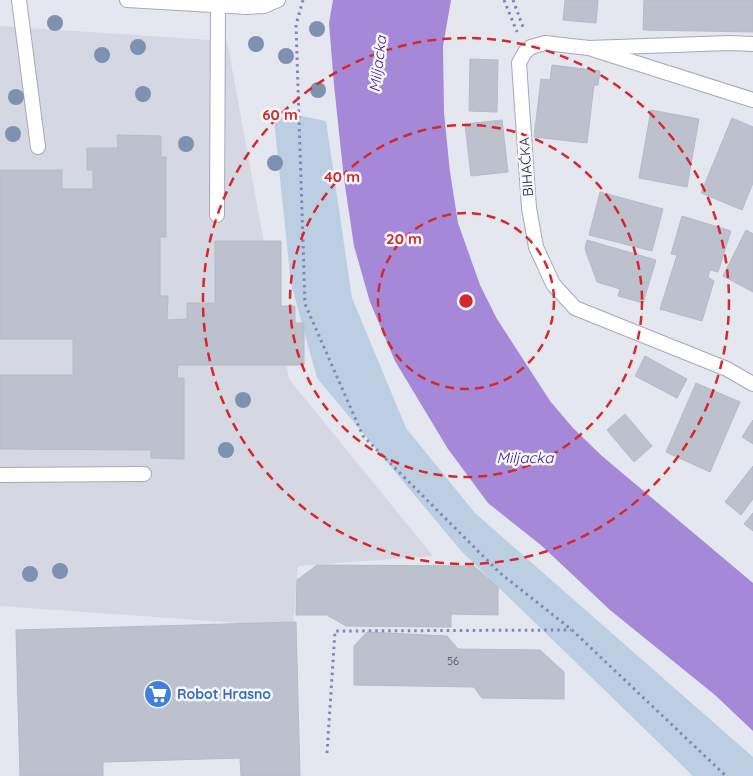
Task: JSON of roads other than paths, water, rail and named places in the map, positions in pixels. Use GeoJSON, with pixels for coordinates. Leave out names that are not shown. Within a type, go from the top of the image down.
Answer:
{"type":"FeatureCollection","features":[{"type":"Feature","properties":{"kind":"street"},"geometry":{"type":"LineString","coordinates":[[19,0],[38,147]]}},
{"type":"Feature","properties":{"kind":"street"},"geometry":{"type":"LineString","coordinates":[[127,0],[247,7],[264,6],[278,0]]}},
{"type":"Feature","properties":{"kind":"street"},"geometry":{"type":"LineString","coordinates":[[217,215],[218,5]]}},
{"type":"Feature","properties":{"kind":"street","name":"BIHAĆKA"},"geometry":{"type":"LineString","coordinates":[[589,48],[545,43],[528,50],[519,63],[529,208],[536,247],[553,284],[575,308],[726,369],[753,384]]}},
{"type":"Feature","properties":{"kind":"street"},"geometry":{"type":"LineString","coordinates":[[589,48],[730,43],[753,44]]}},
{"type":"Feature","properties":{"kind":"street"},"geometry":{"type":"LineString","coordinates":[[589,48],[753,100]]}},
{"type":"Feature","properties":{"kind":"street"},"geometry":{"type":"LineString","coordinates":[[0,475],[144,474]]}},
{"type":"Feature","properties":{"kind":"water","name":"Miljacka"},"geometry":{"type":"Polygon","coordinates":[[[333,0],[451,0],[443,46],[444,113],[450,172],[458,223],[480,285],[497,319],[550,401],[573,428],[602,456],[753,583],[753,731],[715,695],[610,610],[542,546],[488,503],[448,449],[395,361],[370,302],[354,246],[344,179],[334,85],[329,23],[333,0]]]}},
{"type":"Feature","properties":{"kind":"place","name":"Robot Hrasno"},"geometry":{"type":"Point","coordinates":[158,694]}}]}
